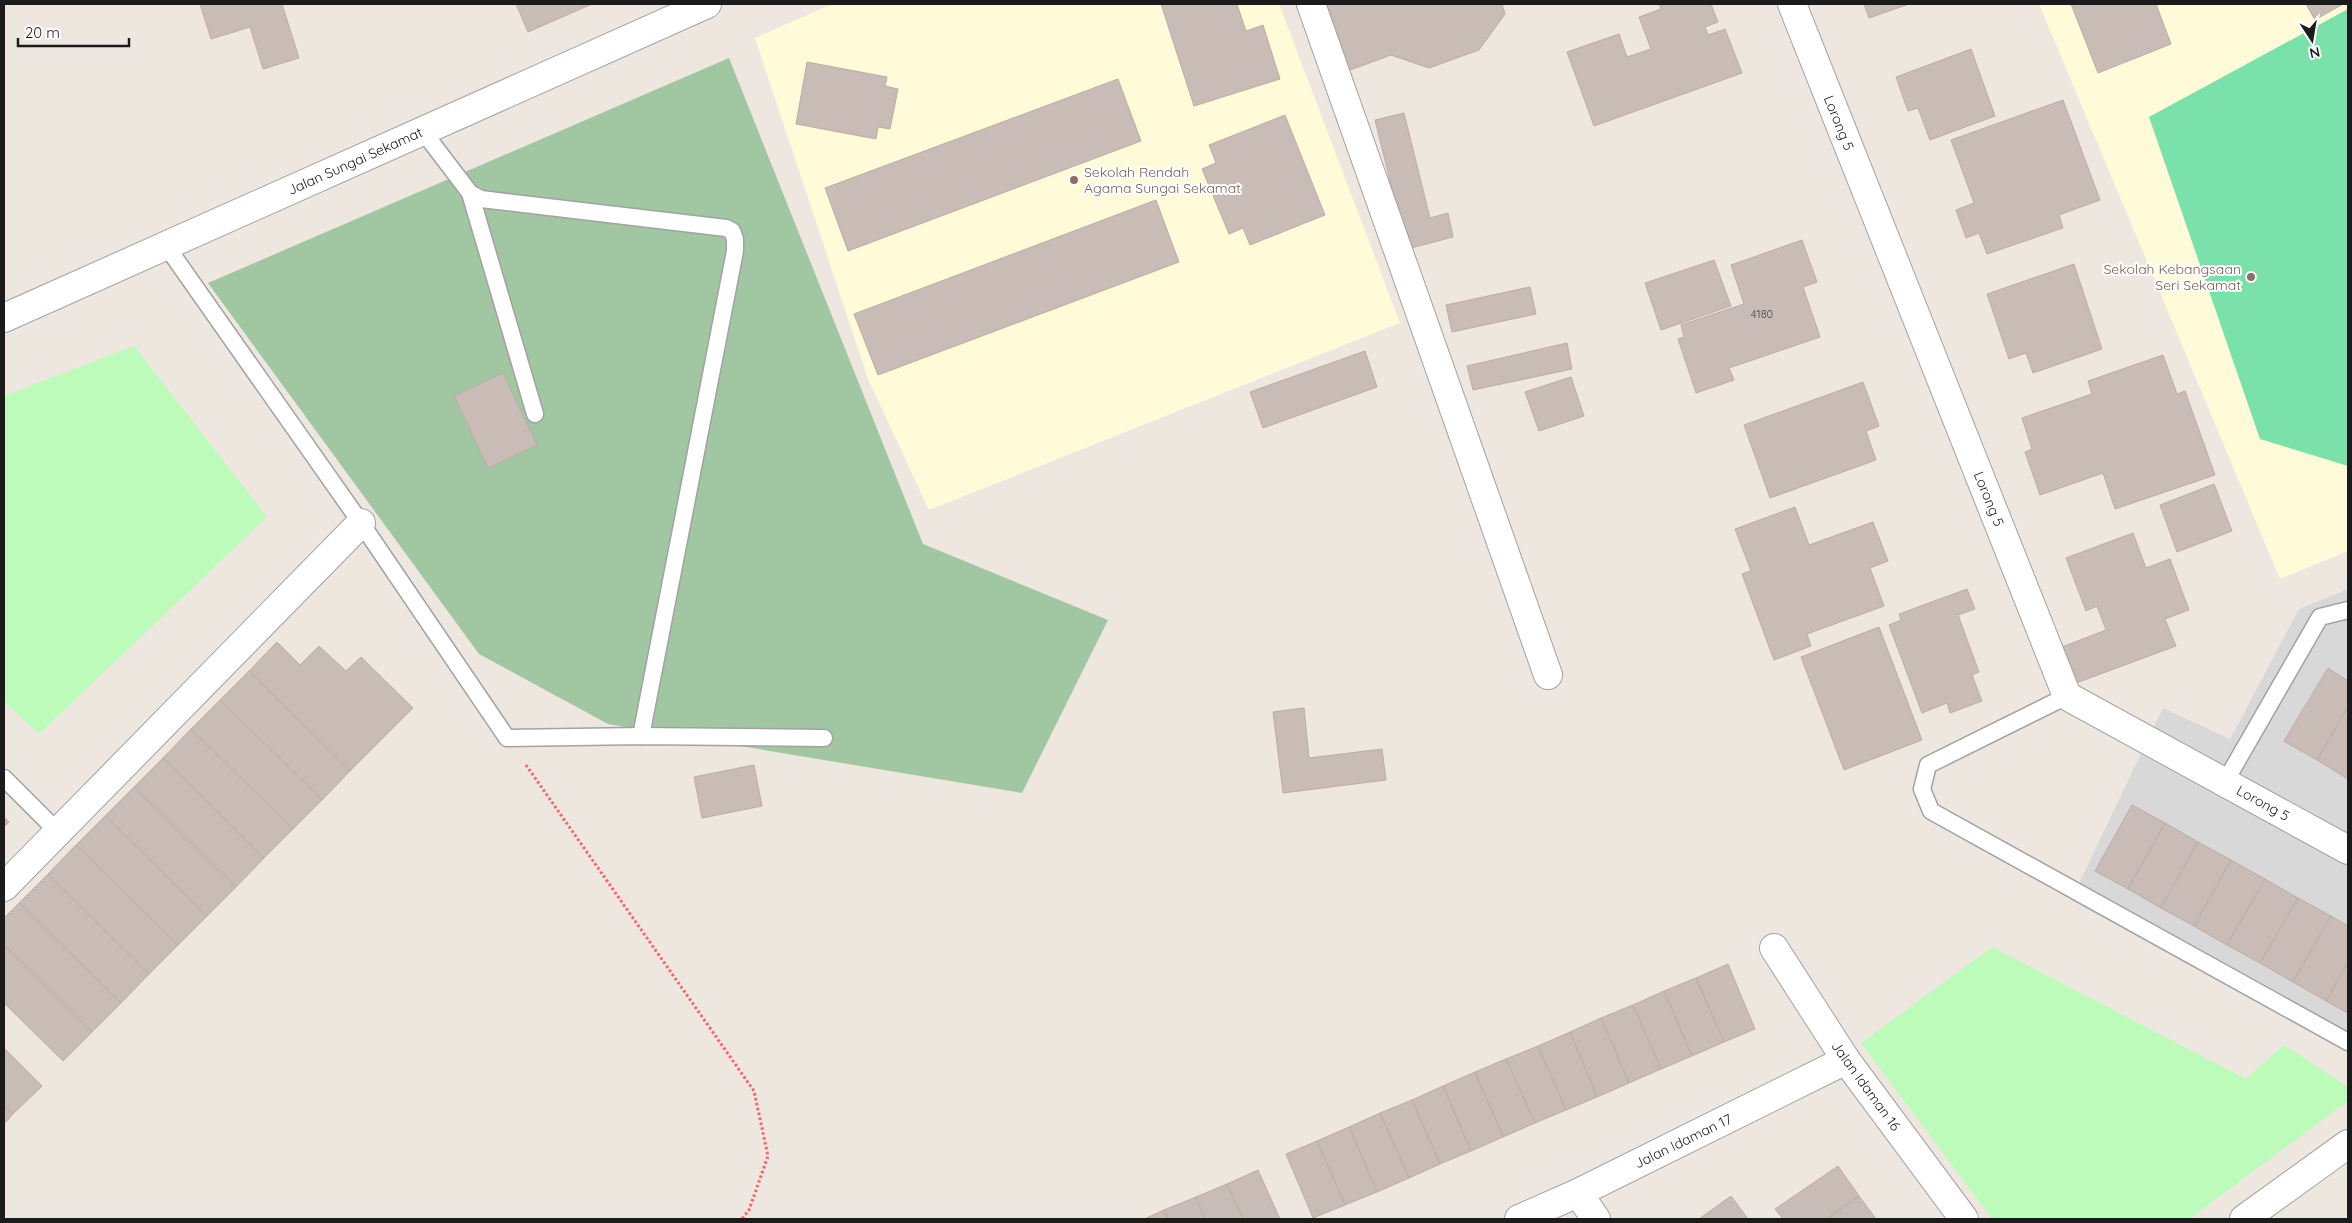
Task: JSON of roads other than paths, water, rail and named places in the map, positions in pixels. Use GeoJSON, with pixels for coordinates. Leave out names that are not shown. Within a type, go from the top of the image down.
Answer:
{"type":"FeatureCollection","features":[{"type":"Feature","properties":{"kind":"street","name":"Jalan Sungai Sekamat"},"geometry":{"type":"LineString","coordinates":[[4,318],[422,130],[669,12],[707,4]]}},
{"type":"Feature","properties":{"kind":"street"},"geometry":{"type":"LineString","coordinates":[[1311,4],[1548,674]]}},
{"type":"Feature","properties":{"kind":"street","name":"Lorong 5"},"geometry":{"type":"LineString","coordinates":[[1792,4],[2067,696],[2348,850]]}},
{"type":"Feature","properties":{"kind":"street"},"geometry":{"type":"LineString","coordinates":[[4,887],[361,523]]}},
{"type":"Feature","properties":{"kind":"street","name":"Jalan Idaman 16"},"geometry":{"type":"LineString","coordinates":[[1774,948],[1846,1060],[1964,1219]]}},
{"type":"Feature","properties":{"kind":"street","name":"Jalan Idaman 17"},"geometry":{"type":"LineString","coordinates":[[1519,1219],[1578,1193],[1846,1060]]}},
{"type":"Feature","properties":{"kind":"street"},"geometry":{"type":"LineString","coordinates":[[2244,1219],[2348,1144]]}},
{"type":"Feature","properties":{"kind":"street"},"geometry":{"type":"LineString","coordinates":[[1578,1193],[1596,1219]]}},
{"type":"Feature","properties":{"kind":"lane"},"geometry":{"type":"LineString","coordinates":[[422,130],[470,193],[535,414]]}},
{"type":"Feature","properties":{"kind":"lane"},"geometry":{"type":"LineString","coordinates":[[470,193],[490,201],[726,228],[732,231],[735,239],[735,251],[641,736]]}},
{"type":"Feature","properties":{"kind":"lane"},"geometry":{"type":"LineString","coordinates":[[167,246],[361,523],[507,738],[641,736],[824,738]]}},
{"type":"Feature","properties":{"kind":"lane"},"geometry":{"type":"LineString","coordinates":[[2225,782],[2320,616],[2348,610]]}},
{"type":"Feature","properties":{"kind":"lane"},"geometry":{"type":"LineString","coordinates":[[2067,696],[1928,766],[1922,789],[1931,811],[2348,1042]]}},
{"type":"Feature","properties":{"kind":"lane"},"geometry":{"type":"LineString","coordinates":[[4,778],[58,832]]}},
{"type":"Feature","properties":{"kind":"place","name":"Sekolah Rendah Agama Sungai Sekamat"},"geometry":{"type":"Point","coordinates":[1074,180]}},
{"type":"Feature","properties":{"kind":"place","name":"Sekolah Kebangsaan Seri Sekamat"},"geometry":{"type":"Point","coordinates":[2251,277]}}]}
